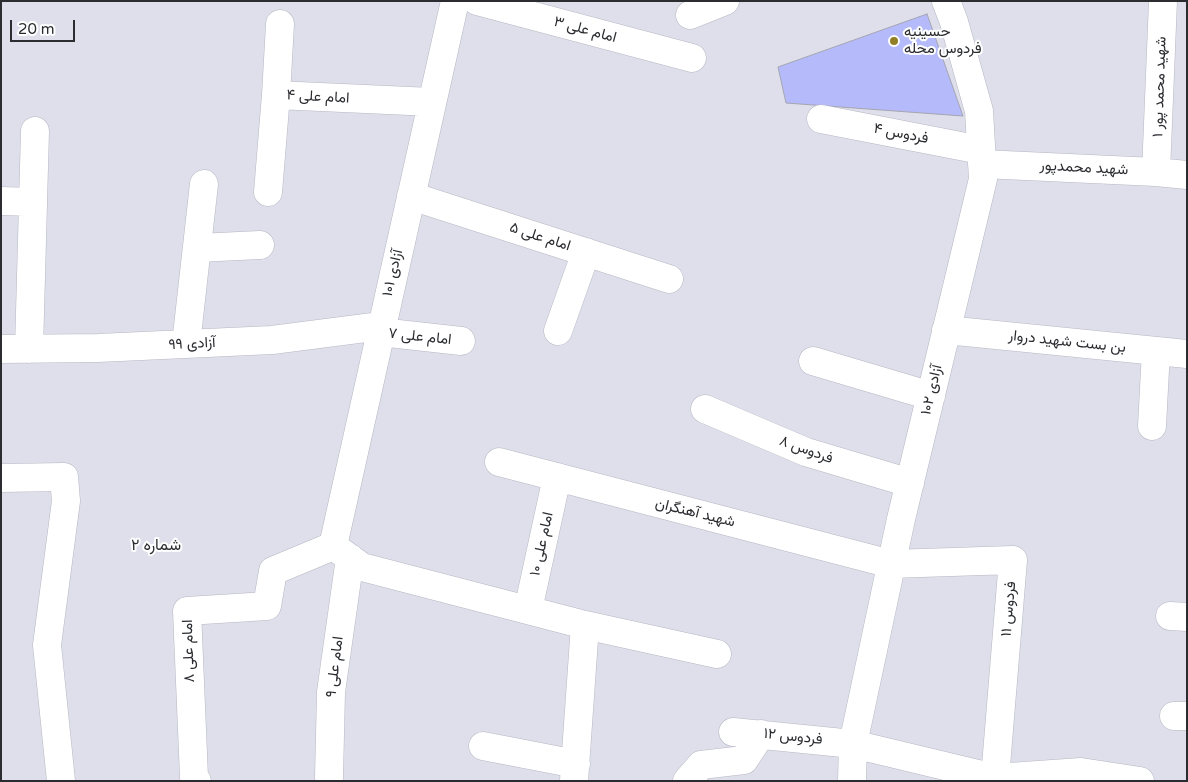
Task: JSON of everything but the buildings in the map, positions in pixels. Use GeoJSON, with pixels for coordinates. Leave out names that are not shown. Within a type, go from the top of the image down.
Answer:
{"type":"FeatureCollection","features":[{"type":"Feature","properties":{"kind":"street","name":"آزادی ۱۰۱"},"geometry":{"type":"LineString","coordinates":[[341,552],[381,329],[455,1]]}},
{"type":"Feature","properties":{"kind":"street","name":"امام علی ۳"},"geometry":{"type":"LineString","coordinates":[[478,1],[692,58]]}},
{"type":"Feature","properties":{"kind":"street"},"geometry":{"type":"LineString","coordinates":[[690,15],[725,1]]}},
{"type":"Feature","properties":{"kind":"street","name":"آزادی ۱۰۲"},"geometry":{"type":"LineString","coordinates":[[852,781],[853,744],[891,564],[982,179],[979,111],[954,22],[946,1]]}},
{"type":"Feature","properties":{"kind":"street","name":"شهید محمد پور ۱"},"geometry":{"type":"LineString","coordinates":[[1156,172],[1163,1]]}},
{"type":"Feature","properties":{"kind":"street","name":"امام علی ۴"},"geometry":{"type":"LineString","coordinates":[[280,24],[276,95],[432,102]]}},
{"type":"Feature","properties":{"kind":"street"},"geometry":{"type":"LineString","coordinates":[[268,192],[276,95]]}},
{"type":"Feature","properties":{"kind":"street","name":"فردوس ۴"},"geometry":{"type":"LineString","coordinates":[[821,119],[981,157]]}},
{"type":"Feature","properties":{"kind":"street"},"geometry":{"type":"LineString","coordinates":[[29,349],[35,131]]}},
{"type":"Feature","properties":{"kind":"street","name":"شهید محمدپور"},"geometry":{"type":"LineString","coordinates":[[981,157],[1187,175]]}},
{"type":"Feature","properties":{"kind":"street"},"geometry":{"type":"LineString","coordinates":[[186,344],[204,184]]}},
{"type":"Feature","properties":{"kind":"street","name":"امام علی ۵"},"geometry":{"type":"LineString","coordinates":[[410,196],[669,280]]}},
{"type":"Feature","properties":{"kind":"street"},"geometry":{"type":"LineString","coordinates":[[1,201],[33,202]]}},
{"type":"Feature","properties":{"kind":"street"},"geometry":{"type":"LineString","coordinates":[[196,248],[260,245]]}},
{"type":"Feature","properties":{"kind":"street"},"geometry":{"type":"LineString","coordinates":[[558,331],[586,252]]}},
{"type":"Feature","properties":{"kind":"street","name":"امام علی ۷"},"geometry":{"type":"LineString","coordinates":[[381,329],[461,341]]}},
{"type":"Feature","properties":{"kind":"street","name":"آزادی ٩٩"},"geometry":{"type":"LineString","coordinates":[[1,350],[272,340],[381,329]]}},
{"type":"Feature","properties":{"kind":"street","name":"بن بست شهید دروار"},"geometry":{"type":"LineString","coordinates":[[946,330],[1187,354]]}},
{"type":"Feature","properties":{"kind":"street"},"geometry":{"type":"LineString","coordinates":[[1152,426],[1156,351]]}},
{"type":"Feature","properties":{"kind":"street"},"geometry":{"type":"LineString","coordinates":[[813,361],[931,396]]}},
{"type":"Feature","properties":{"kind":"street","name":"فردوس ۸"},"geometry":{"type":"LineString","coordinates":[[704,409],[806,452],[910,483]]}},
{"type":"Feature","properties":{"kind":"street","name":"شهید آهنگران"},"geometry":{"type":"LineString","coordinates":[[499,462],[891,564]]}},
{"type":"Feature","properties":{"kind":"street"},"geometry":{"type":"LineString","coordinates":[[1,478],[64,477],[66,502],[47,645],[60,781]]}},
{"type":"Feature","properties":{"kind":"street","name":"امام علی ۱۰"},"geometry":{"type":"LineString","coordinates":[[528,610],[557,477]]}},
{"type":"Feature","properties":{"kind":"street"},"geometry":{"type":"LineString","coordinates":[[341,552],[362,567],[585,625],[717,654]]}},
{"type":"Feature","properties":{"kind":"street","name":"امام علی ۹"},"geometry":{"type":"LineString","coordinates":[[329,777],[331,692],[341,552]]}},
{"type":"Feature","properties":{"kind":"street","name":"امام علی ۸"},"geometry":{"type":"LineString","coordinates":[[197,781],[194,777],[187,611],[267,606],[273,571],[341,552]]}},
{"type":"Feature","properties":{"kind":"street","name":"فردوس ۱۱"},"geometry":{"type":"LineString","coordinates":[[891,564],[1013,560],[995,778]]}},
{"type":"Feature","properties":{"kind":"street"},"geometry":{"type":"LineString","coordinates":[[483,746],[575,772],[585,625]]}},
{"type":"Feature","properties":{"kind":"street","name":"فردوس ۱۲"},"geometry":{"type":"LineString","coordinates":[[733,732],[853,744],[995,778],[1080,776],[1140,781]]}},
{"type":"Feature","properties":{"kind":"street"},"geometry":{"type":"LineString","coordinates":[[687,781],[701,765],[744,760],[762,734]]}},
{"type":"Feature","properties":{"kind":"place","name":"حسینیه فردوس محله"},"geometry":{"type":"Point","coordinates":[894,41]}},
{"type":"Feature","properties":{"kind":"district","name":"شماره ۲"},"geometry":{"type":"Point","coordinates":[156,546]}}]}
